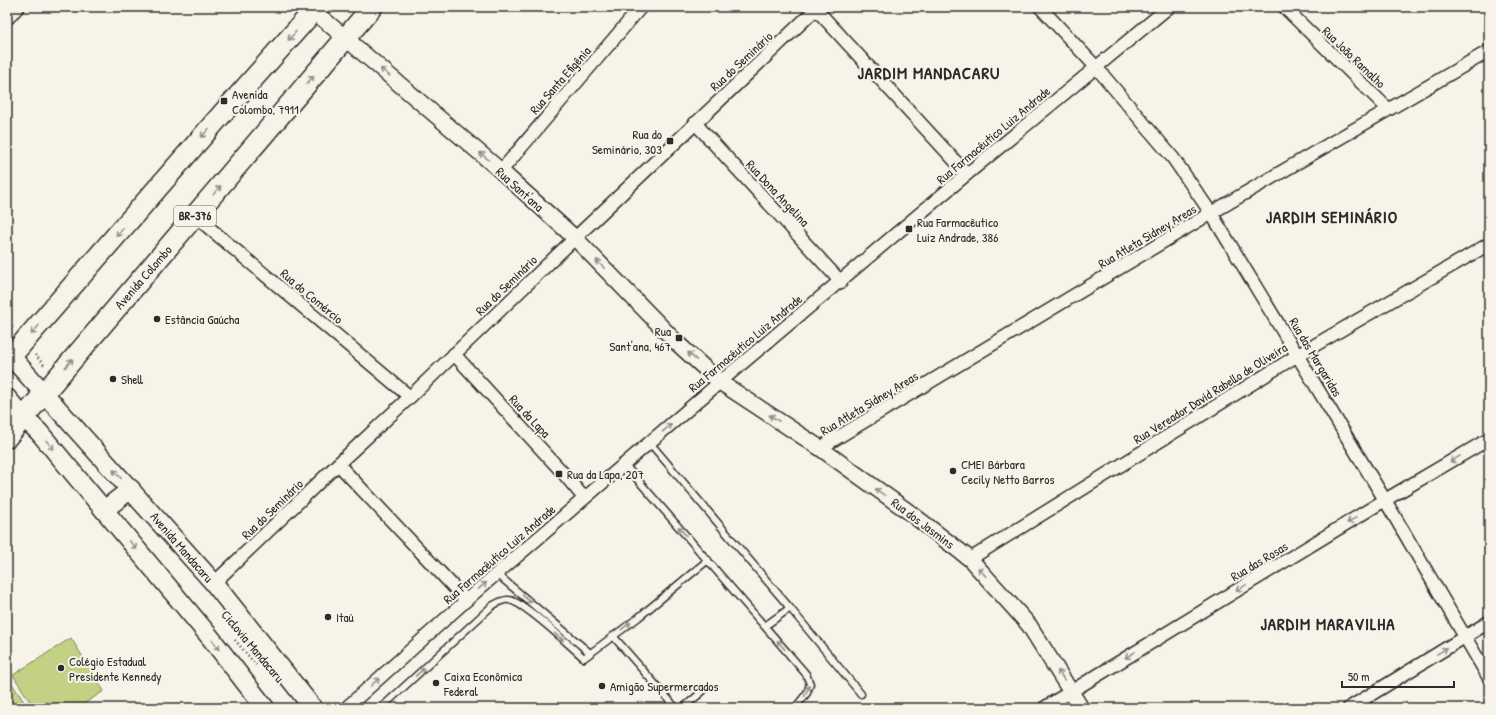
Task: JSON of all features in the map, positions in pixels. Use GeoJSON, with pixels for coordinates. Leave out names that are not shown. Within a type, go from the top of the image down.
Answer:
{"type":"FeatureCollection","features":[{"type":"Feature","properties":{"kind":"main road","name":"Avenida Colombo"},"geometry":{"type":"LineString","coordinates":[[7,437],[372,7]]}},
{"type":"Feature","properties":{"kind":"main road"},"geometry":{"type":"LineString","coordinates":[[8,356],[224,112],[313,8]]}},
{"type":"Feature","properties":{"kind":"main road","name":"Avenida Mandacaru"},"geometry":{"type":"LineString","coordinates":[[8,356],[44,393],[214,583],[313,708]]}},
{"type":"Feature","properties":{"kind":"main road"},"geometry":{"type":"LineString","coordinates":[[7,398],[23,417],[39,432],[210,637],[265,708]]}},
{"type":"Feature","properties":{"kind":"main road"},"geometry":{"type":"LineString","coordinates":[[104,510],[131,489]]}},
{"type":"Feature","properties":{"kind":"street"},"geometry":{"type":"LineString","coordinates":[[7,19],[18,7]]}},
{"type":"Feature","properties":{"kind":"street","name":"Rua das Margaridas"},"geometry":{"type":"LineString","coordinates":[[1040,7],[1096,67],[1173,158],[1211,213],[1385,500],[1466,636],[1489,678]]}},
{"type":"Feature","properties":{"kind":"street","name":"Rua Farmacêutico Luiz Andrade"},"geometry":{"type":"LineString","coordinates":[[346,708],[466,600],[720,382],[841,282],[967,174],[1169,7]]}},
{"type":"Feature","properties":{"kind":"street","name":"Rua João Ramalho"},"geometry":{"type":"LineString","coordinates":[[1284,7],[1388,109]]}},
{"type":"Feature","properties":{"kind":"street","name":"Rua Sant'ana"},"geometry":{"type":"LineString","coordinates":[[313,8],[345,38],[501,171],[575,238],[677,343],[720,382]]}},
{"type":"Feature","properties":{"kind":"street","name":"Rua Santa Efigênia"},"geometry":{"type":"LineString","coordinates":[[501,171],[639,8]]}},
{"type":"Feature","properties":{"kind":"street"},"geometry":{"type":"LineString","coordinates":[[817,8],[967,174]]}},
{"type":"Feature","properties":{"kind":"street","name":"Rua do Seminário"},"geometry":{"type":"LineString","coordinates":[[214,583],[817,8]]}},
{"type":"Feature","properties":{"kind":"street","name":"Rua Atleta Sidney Areas"},"geometry":{"type":"LineString","coordinates":[[820,448],[1211,213],[1489,51]]}},
{"type":"Feature","properties":{"kind":"street","name":"Rua Dona Angelina"},"geometry":{"type":"LineString","coordinates":[[695,123],[841,282]]}},
{"type":"Feature","properties":{"kind":"street","name":"Rua do Comércio"},"geometry":{"type":"LineString","coordinates":[[195,216],[410,397]]}},
{"type":"Feature","properties":{"kind":"street","name":"Rua Vereador David Rabello de Oliveira"},"geometry":{"type":"LineString","coordinates":[[970,559],[1298,355],[1489,244]]}},
{"type":"Feature","properties":{"kind":"street","name":"Rua da Lapa"},"geometry":{"type":"LineString","coordinates":[[454,354],[564,474],[584,498]]}},
{"type":"Feature","properties":{"kind":"street","name":"Rua dos Jasmins"},"geometry":{"type":"LineString","coordinates":[[720,382],[820,448],[909,512],[970,559],[1029,625],[1082,708]]}},
{"type":"Feature","properties":{"kind":"street","name":"Rua das Rosas"},"geometry":{"type":"LineString","coordinates":[[1044,708],[1385,500],[1489,439]]}},
{"type":"Feature","properties":{"kind":"street"},"geometry":{"type":"LineString","coordinates":[[338,464],[466,600]]}},
{"type":"Feature","properties":{"kind":"street"},"geometry":{"type":"LineString","coordinates":[[1349,708],[1489,622]]}},
{"type":"Feature","properties":{"kind":"lane"},"geometry":{"type":"LineString","coordinates":[[650,442],[861,694]]}},
{"type":"Feature","properties":{"kind":"lane"},"geometry":{"type":"LineString","coordinates":[[624,464],[806,674],[810,684],[808,693],[795,708]]}},
{"type":"Feature","properties":{"kind":"lane"},"geometry":{"type":"LineString","coordinates":[[381,708],[492,606],[500,601],[509,600],[524,607],[584,658],[614,636],[708,560]]}},
{"type":"Feature","properties":{"kind":"lane"},"geometry":{"type":"LineString","coordinates":[[497,574],[590,653]]}},
{"type":"Feature","properties":{"kind":"lane"},"geometry":{"type":"LineString","coordinates":[[765,626],[790,608]]}},
{"type":"Feature","properties":{"kind":"lane"},"geometry":{"type":"LineString","coordinates":[[614,636],[676,708]]}},
{"type":"Feature","properties":{"kind":"lane"},"geometry":{"type":"LineString","coordinates":[[683,708],[703,691]]}},
{"type":"Feature","properties":{"kind":"path","name":"Ciclovia Mandacaru"},"geometry":{"type":"LineString","coordinates":[[233,638],[258,667]]}},
{"type":"Feature","properties":{"kind":"green space"},"geometry":{"type":"Polygon","coordinates":[[[71,638],[104,691],[77,708],[34,708],[13,675],[71,638]]]}},
{"type":"Feature","properties":{"kind":"green space"},"geometry":{"type":"Polygon","coordinates":[[[9,679],[28,708],[7,708],[7,680],[9,679]]]}},
{"type":"Feature","properties":{"kind":"place","name":"Avenida Colombo, 7911"},"geometry":{"type":"Point","coordinates":[224,101]}},
{"type":"Feature","properties":{"kind":"place","name":"Rua do Seminário, 303"},"geometry":{"type":"Point","coordinates":[670,141]}},
{"type":"Feature","properties":{"kind":"place","name":"Rua Farmacêutico Luiz Andrade, 386"},"geometry":{"type":"Point","coordinates":[909,229]}},
{"type":"Feature","properties":{"kind":"place","name":"Estância Gaúcha"},"geometry":{"type":"Point","coordinates":[157,319]}},
{"type":"Feature","properties":{"kind":"place","name":"Rua Sant'ana, 467"},"geometry":{"type":"Point","coordinates":[679,338]}},
{"type":"Feature","properties":{"kind":"place","name":"Shell"},"geometry":{"type":"Point","coordinates":[113,379]}},
{"type":"Feature","properties":{"kind":"place","name":"CMEI Bárbara Cecily Netto Barros"},"geometry":{"type":"Point","coordinates":[953,471]}},
{"type":"Feature","properties":{"kind":"place","name":"Rua da Lapa, 207"},"geometry":{"type":"Point","coordinates":[559,474]}},
{"type":"Feature","properties":{"kind":"place","name":"Itaú"},"geometry":{"type":"Point","coordinates":[328,617]}},
{"type":"Feature","properties":{"kind":"place","name":"Colégio Estadual Presidente Kennedy"},"geometry":{"type":"Point","coordinates":[61,668]}},
{"type":"Feature","properties":{"kind":"place","name":"Caixa Econômica Federal"},"geometry":{"type":"Point","coordinates":[436,683]}},
{"type":"Feature","properties":{"kind":"place","name":"Amigão Supermercados"},"geometry":{"type":"Point","coordinates":[602,686]}},
{"type":"Feature","properties":{"kind":"district","name":"JARDIM MANDACARU"},"geometry":{"type":"Point","coordinates":[929,73]}},
{"type":"Feature","properties":{"kind":"district","name":"JARDIM SEMINÁRIO"},"geometry":{"type":"Point","coordinates":[1332,217]}},
{"type":"Feature","properties":{"kind":"district","name":"JARDIM MARAVILHA"},"geometry":{"type":"Point","coordinates":[1328,624]}}]}
